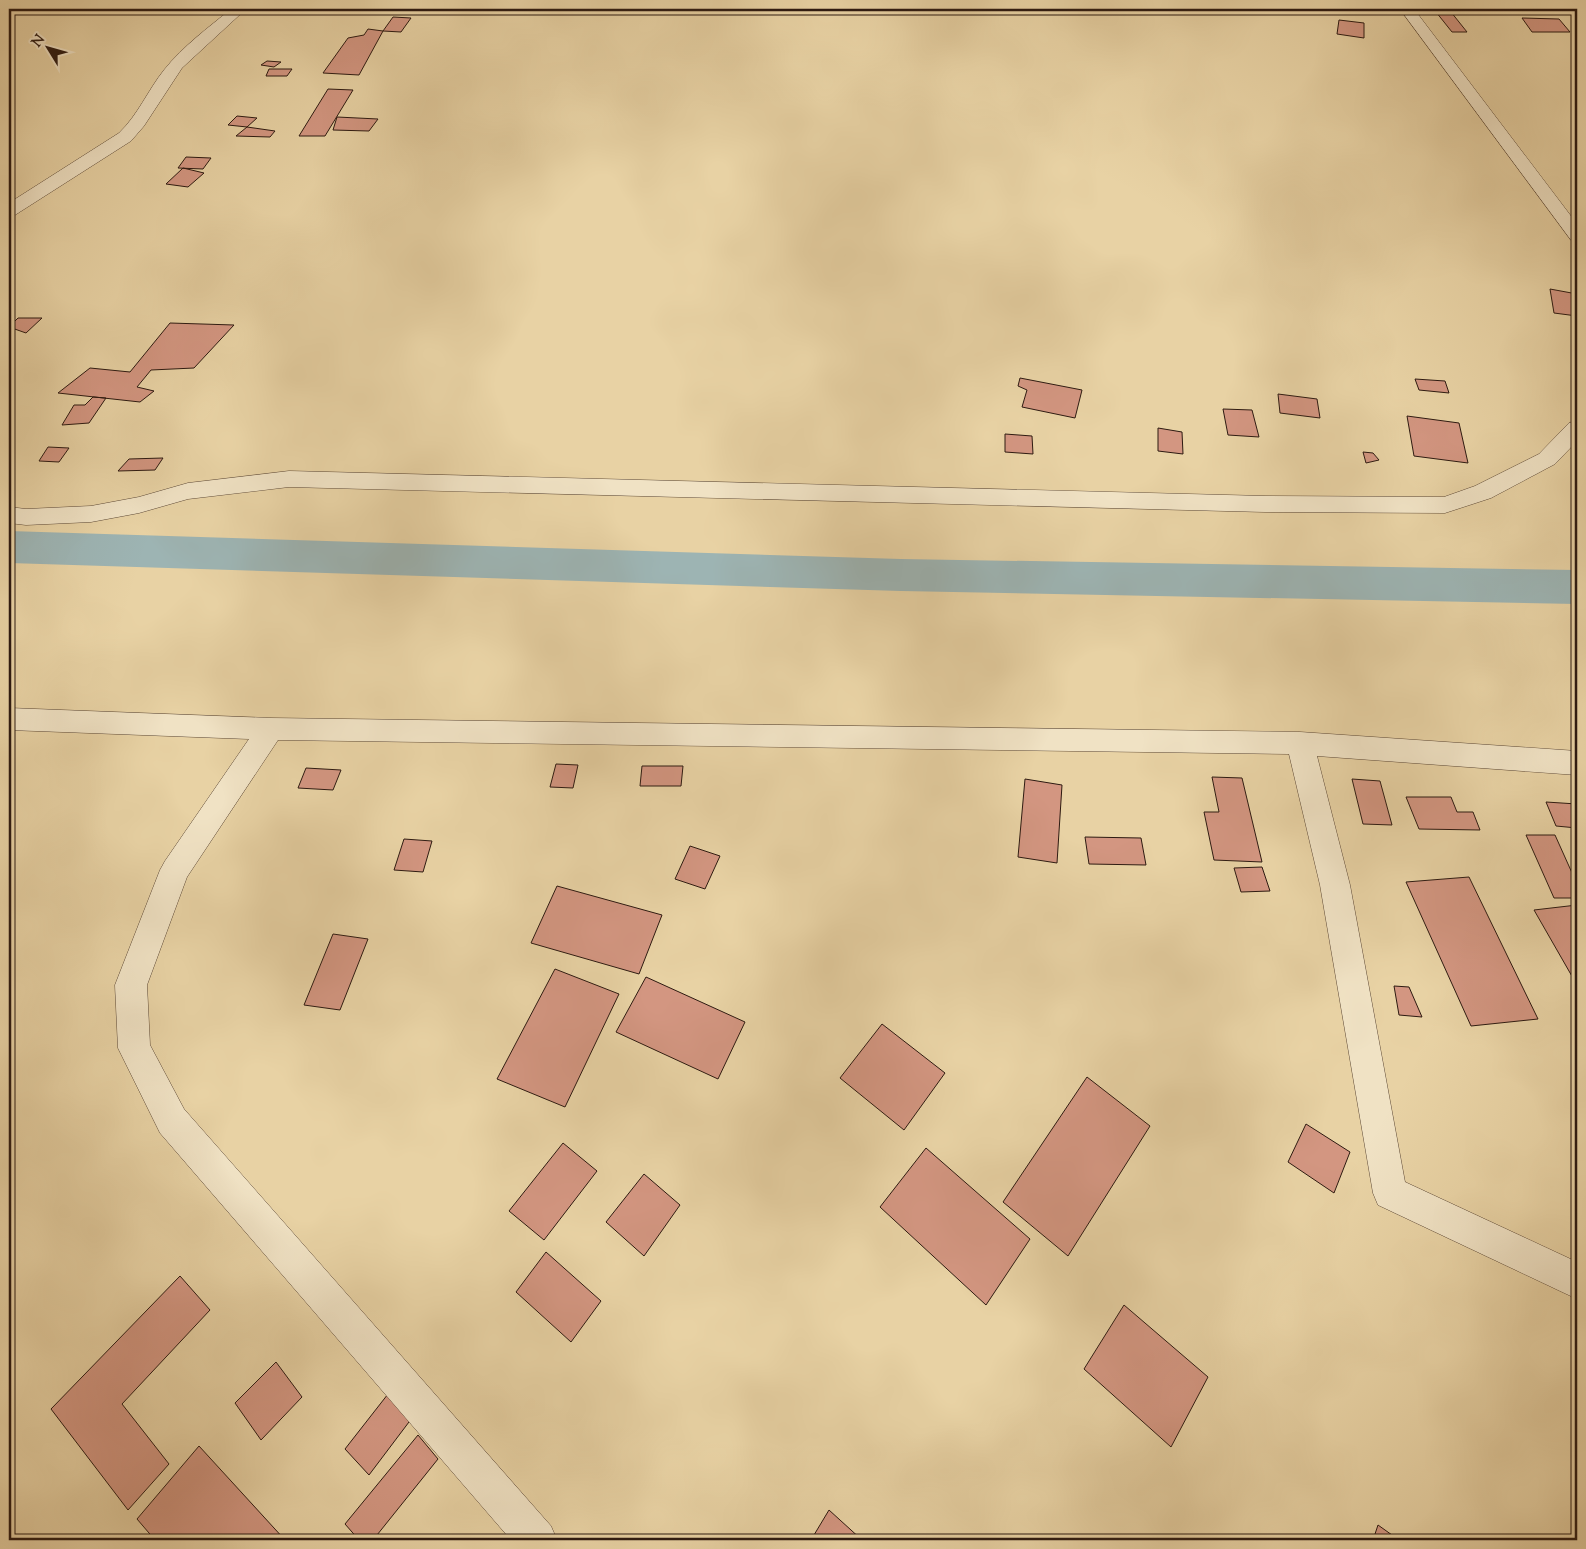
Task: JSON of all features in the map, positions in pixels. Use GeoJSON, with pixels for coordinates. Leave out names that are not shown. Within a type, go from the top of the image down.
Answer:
{"type":"FeatureCollection","features":[{"type":"Feature","properties":{"kind":"street"},"geometry":{"type":"LineString","coordinates":[[9,211],[125,137],[138,124],[168,75],[239,9]]}},
{"type":"Feature","properties":{"kind":"street"},"geometry":{"type":"LineString","coordinates":[[1408,9],[1577,236]]}},
{"type":"Feature","properties":{"kind":"street"},"geometry":{"type":"LineString","coordinates":[[9,514],[26,517],[91,514],[140,505],[188,491],[289,479],[1265,504],[1445,505],[1484,492],[1547,459],[1577,428]]}},
{"type":"Feature","properties":{"kind":"street"},"geometry":{"type":"LineString","coordinates":[[9,719],[271,729],[1300,743],[1577,763]]}},
{"type":"Feature","properties":{"kind":"street"},"geometry":{"type":"LineString","coordinates":[[271,729],[175,870],[131,985],[134,1048],[172,1121],[537,1540]]}},
{"type":"Feature","properties":{"kind":"street"},"geometry":{"type":"LineString","coordinates":[[1300,743],[1335,885],[1390,1193],[1577,1281]]}},
{"type":"Feature","properties":{"kind":"building"},"geometry":{"type":"Polygon","coordinates":[[[1436,12],[1451,12],[1467,32],[1452,32],[1436,12]]]}},
{"type":"Feature","properties":{"kind":"building"},"geometry":{"type":"Polygon","coordinates":[[[393,17],[411,18],[401,32],[383,31],[393,17]]]}},
{"type":"Feature","properties":{"kind":"building"},"geometry":{"type":"Polygon","coordinates":[[[1522,18],[1559,19],[1570,32],[1532,32],[1522,18]]]}},
{"type":"Feature","properties":{"kind":"building"},"geometry":{"type":"Polygon","coordinates":[[[1339,20],[1364,23],[1364,38],[1337,34],[1339,20]]]}},
{"type":"Feature","properties":{"kind":"building"},"geometry":{"type":"Polygon","coordinates":[[[368,29],[383,31],[359,75],[323,73],[348,38],[364,35],[368,29]]]}},
{"type":"Feature","properties":{"kind":"building"},"geometry":{"type":"Polygon","coordinates":[[[267,61],[281,62],[274,67],[261,65],[267,61]]]}},
{"type":"Feature","properties":{"kind":"building"},"geometry":{"type":"Polygon","coordinates":[[[269,69],[292,69],[287,76],[266,76],[269,69]]]}},
{"type":"Feature","properties":{"kind":"building"},"geometry":{"type":"Polygon","coordinates":[[[328,89],[353,90],[325,136],[299,136],[328,89]]]}},
{"type":"Feature","properties":{"kind":"building"},"geometry":{"type":"Polygon","coordinates":[[[237,116],[257,118],[247,127],[228,125],[237,116]]]}},
{"type":"Feature","properties":{"kind":"building"},"geometry":{"type":"Polygon","coordinates":[[[337,117],[378,119],[369,131],[333,130],[337,117]]]}},
{"type":"Feature","properties":{"kind":"building"},"geometry":{"type":"Polygon","coordinates":[[[247,127],[275,131],[270,137],[236,136],[247,127]]]}},
{"type":"Feature","properties":{"kind":"building"},"geometry":{"type":"Polygon","coordinates":[[[186,157],[211,158],[203,169],[178,168],[186,157]]]}},
{"type":"Feature","properties":{"kind":"building"},"geometry":{"type":"Polygon","coordinates":[[[183,168],[204,173],[188,187],[166,184],[183,168]]]}},
{"type":"Feature","properties":{"kind":"building"},"geometry":{"type":"Polygon","coordinates":[[[1550,289],[1577,294],[1577,316],[1554,313],[1550,289]]]}},
{"type":"Feature","properties":{"kind":"building"},"geometry":{"type":"Polygon","coordinates":[[[18,318],[42,318],[26,333],[9,327],[18,318]]]}},
{"type":"Feature","properties":{"kind":"building"},"geometry":{"type":"Polygon","coordinates":[[[170,323],[234,325],[194,368],[151,370],[137,387],[154,391],[140,402],[58,393],[90,368],[130,372],[170,323]]]}},
{"type":"Feature","properties":{"kind":"building"},"geometry":{"type":"Polygon","coordinates":[[[1020,378],[1082,390],[1075,418],[1022,407],[1027,390],[1018,386],[1020,378]]]}},
{"type":"Feature","properties":{"kind":"building"},"geometry":{"type":"Polygon","coordinates":[[[1415,379],[1445,381],[1449,393],[1419,390],[1415,379]]]}},
{"type":"Feature","properties":{"kind":"building"},"geometry":{"type":"Polygon","coordinates":[[[1278,394],[1317,399],[1320,418],[1280,413],[1278,394]]]}},
{"type":"Feature","properties":{"kind":"building"},"geometry":{"type":"Polygon","coordinates":[[[93,397],[106,398],[89,423],[62,425],[74,405],[85,405],[93,397]]]}},
{"type":"Feature","properties":{"kind":"building"},"geometry":{"type":"Polygon","coordinates":[[[1223,409],[1252,410],[1259,437],[1228,435],[1223,409]]]}},
{"type":"Feature","properties":{"kind":"building"},"geometry":{"type":"Polygon","coordinates":[[[1407,416],[1459,423],[1468,463],[1414,456],[1407,416]]]}},
{"type":"Feature","properties":{"kind":"building"},"geometry":{"type":"Polygon","coordinates":[[[1158,428],[1182,432],[1183,454],[1158,451],[1158,428]]]}},
{"type":"Feature","properties":{"kind":"building"},"geometry":{"type":"Polygon","coordinates":[[[1005,434],[1032,436],[1033,454],[1005,452],[1005,434]]]}},
{"type":"Feature","properties":{"kind":"building"},"geometry":{"type":"Polygon","coordinates":[[[48,447],[69,448],[59,462],[39,461],[48,447]]]}},
{"type":"Feature","properties":{"kind":"building"},"geometry":{"type":"Polygon","coordinates":[[[1363,452],[1373,453],[1379,460],[1366,463],[1363,452]]]}},
{"type":"Feature","properties":{"kind":"building"},"geometry":{"type":"Polygon","coordinates":[[[163,458],[155,470],[118,471],[129,459],[163,458]]]}},
{"type":"Feature","properties":{"kind":"building"},"geometry":{"type":"Polygon","coordinates":[[[556,764],[578,765],[573,788],[550,787],[556,764]]]}},
{"type":"Feature","properties":{"kind":"building"},"geometry":{"type":"Polygon","coordinates":[[[642,766],[683,766],[681,786],[640,786],[642,766]]]}},
{"type":"Feature","properties":{"kind":"building"},"geometry":{"type":"Polygon","coordinates":[[[306,768],[341,770],[333,790],[298,788],[306,768]]]}},
{"type":"Feature","properties":{"kind":"building"},"geometry":{"type":"Polygon","coordinates":[[[1212,777],[1242,778],[1262,862],[1214,860],[1204,812],[1219,812],[1212,777]]]}},
{"type":"Feature","properties":{"kind":"building"},"geometry":{"type":"Polygon","coordinates":[[[1025,779],[1062,785],[1057,863],[1018,857],[1025,779]]]}},
{"type":"Feature","properties":{"kind":"building"},"geometry":{"type":"Polygon","coordinates":[[[1352,779],[1380,781],[1392,825],[1363,824],[1352,779]]]}},
{"type":"Feature","properties":{"kind":"building"},"geometry":{"type":"Polygon","coordinates":[[[1406,797],[1451,797],[1457,812],[1473,812],[1480,830],[1419,829],[1406,797]]]}},
{"type":"Feature","properties":{"kind":"building"},"geometry":{"type":"Polygon","coordinates":[[[1546,802],[1577,804],[1577,828],[1556,826],[1546,802]]]}},
{"type":"Feature","properties":{"kind":"building"},"geometry":{"type":"Polygon","coordinates":[[[1526,835],[1555,835],[1577,884],[1577,898],[1554,898],[1526,835]]]}},
{"type":"Feature","properties":{"kind":"building"},"geometry":{"type":"Polygon","coordinates":[[[1085,837],[1141,838],[1146,865],[1089,864],[1085,837]]]}},
{"type":"Feature","properties":{"kind":"building"},"geometry":{"type":"Polygon","coordinates":[[[404,839],[432,841],[423,872],[394,870],[404,839]]]}},
{"type":"Feature","properties":{"kind":"building"},"geometry":{"type":"Polygon","coordinates":[[[690,846],[720,856],[705,889],[675,879],[690,846]]]}},
{"type":"Feature","properties":{"kind":"building"},"geometry":{"type":"Polygon","coordinates":[[[1262,867],[1270,891],[1241,892],[1234,868],[1262,867]]]}},
{"type":"Feature","properties":{"kind":"building"},"geometry":{"type":"Polygon","coordinates":[[[1469,877],[1538,1019],[1471,1026],[1406,882],[1469,877]]]}},
{"type":"Feature","properties":{"kind":"building"},"geometry":{"type":"Polygon","coordinates":[[[557,886],[662,915],[639,974],[531,943],[557,886]]]}},
{"type":"Feature","properties":{"kind":"building"},"geometry":{"type":"Polygon","coordinates":[[[1577,905],[1577,985],[1534,910],[1577,905]]]}},
{"type":"Feature","properties":{"kind":"building"},"geometry":{"type":"Polygon","coordinates":[[[333,934],[368,939],[340,1010],[304,1005],[333,934]]]}},
{"type":"Feature","properties":{"kind":"building"},"geometry":{"type":"Polygon","coordinates":[[[555,969],[619,994],[565,1107],[497,1079],[555,969]]]}},
{"type":"Feature","properties":{"kind":"building"},"geometry":{"type":"Polygon","coordinates":[[[646,977],[745,1022],[718,1079],[616,1032],[646,977]]]}},
{"type":"Feature","properties":{"kind":"building"},"geometry":{"type":"Polygon","coordinates":[[[1394,986],[1409,987],[1422,1017],[1399,1015],[1394,986]]]}},
{"type":"Feature","properties":{"kind":"building"},"geometry":{"type":"Polygon","coordinates":[[[882,1024],[945,1073],[904,1130],[840,1078],[882,1024]]]}},
{"type":"Feature","properties":{"kind":"building"},"geometry":{"type":"Polygon","coordinates":[[[1087,1077],[1150,1126],[1068,1256],[1003,1202],[1087,1077]]]}},
{"type":"Feature","properties":{"kind":"building"},"geometry":{"type":"Polygon","coordinates":[[[1306,1124],[1350,1152],[1334,1193],[1288,1162],[1306,1124]]]}},
{"type":"Feature","properties":{"kind":"building"},"geometry":{"type":"Polygon","coordinates":[[[563,1143],[597,1171],[544,1240],[509,1211],[563,1143]]]}},
{"type":"Feature","properties":{"kind":"building"},"geometry":{"type":"Polygon","coordinates":[[[926,1148],[1030,1239],[986,1305],[880,1207],[926,1148]]]}},
{"type":"Feature","properties":{"kind":"building"},"geometry":{"type":"Polygon","coordinates":[[[644,1174],[680,1205],[644,1256],[606,1222],[644,1174]]]}},
{"type":"Feature","properties":{"kind":"building"},"geometry":{"type":"Polygon","coordinates":[[[546,1252],[601,1301],[571,1342],[516,1292],[546,1252]]]}},
{"type":"Feature","properties":{"kind":"building"},"geometry":{"type":"Polygon","coordinates":[[[180,1276],[210,1310],[122,1404],[169,1464],[128,1510],[51,1409],[180,1276]]]}},
{"type":"Feature","properties":{"kind":"building"},"geometry":{"type":"Polygon","coordinates":[[[1124,1305],[1208,1377],[1171,1447],[1084,1369],[1124,1305]]]}},
{"type":"Feature","properties":{"kind":"building"},"geometry":{"type":"Polygon","coordinates":[[[276,1362],[302,1397],[261,1440],[235,1403],[276,1362]]]}},
{"type":"Feature","properties":{"kind":"building"},"geometry":{"type":"Polygon","coordinates":[[[388,1394],[412,1418],[369,1475],[345,1449],[388,1394]]]}},
{"type":"Feature","properties":{"kind":"building"},"geometry":{"type":"Polygon","coordinates":[[[418,1435],[438,1459],[373,1540],[359,1540],[345,1524],[418,1435]]]}},
{"type":"Feature","properties":{"kind":"building"},"geometry":{"type":"Polygon","coordinates":[[[199,1446],[285,1540],[155,1540],[137,1519],[199,1446]]]}},
{"type":"Feature","properties":{"kind":"building"},"geometry":{"type":"Polygon","coordinates":[[[829,1510],[862,1540],[811,1540],[829,1510]]]}},
{"type":"Feature","properties":{"kind":"building"},"geometry":{"type":"Polygon","coordinates":[[[1378,1525],[1399,1540],[1373,1540],[1378,1525]]]}},
{"type":"Feature","properties":{"kind":"waterway"},"geometry":{"type":"LineString","coordinates":[[9,547],[901,575],[1577,587]]}}]}
